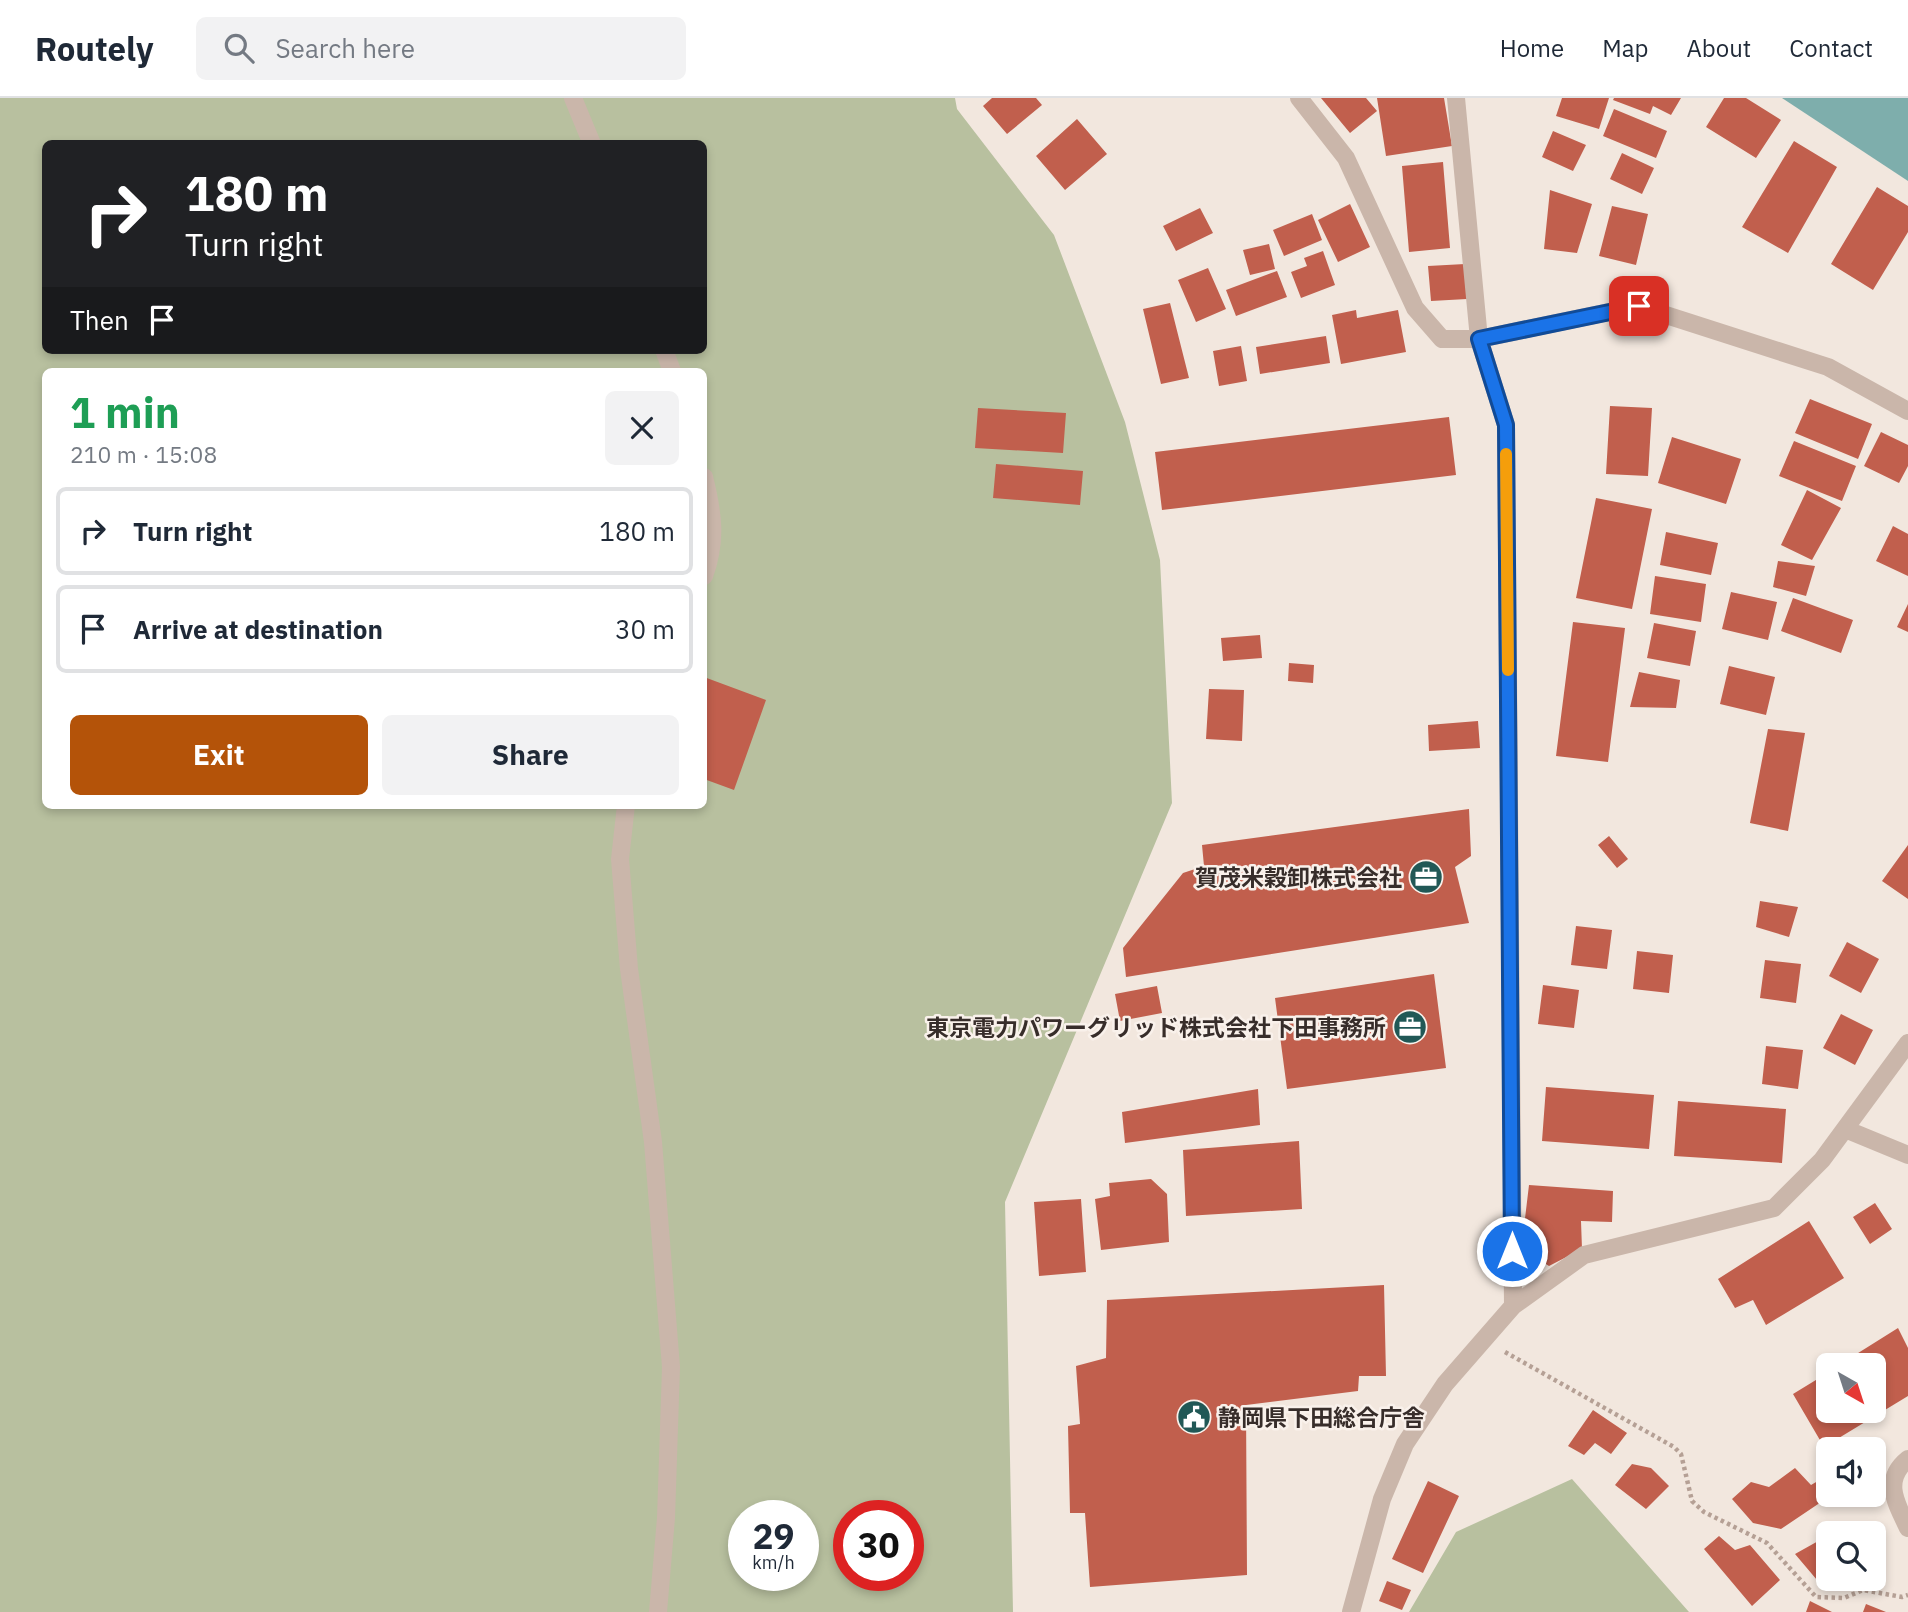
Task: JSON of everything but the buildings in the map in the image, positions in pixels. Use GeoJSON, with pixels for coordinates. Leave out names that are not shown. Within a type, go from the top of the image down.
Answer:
{"type":"FeatureCollection","features":[{"type":"Feature","properties":{"kind":"street"},"geometry":{"type":"LineString","coordinates":[[573,98],[590,140]]}},
{"type":"Feature","properties":{"kind":"street"},"geometry":{"type":"LineString","coordinates":[[1299,98],[1346,158],[1415,308],[1442,339],[1479,339],[1639,306],[1828,367],[1908,411]]}},
{"type":"Feature","properties":{"kind":"street"},"geometry":{"type":"LineString","coordinates":[[1456,98],[1479,339],[1506,425],[1513,1306]]}},
{"type":"Feature","properties":{"kind":"street"},"geometry":{"type":"LineString","coordinates":[[707,489],[712,509],[712,553],[707,567]]}},
{"type":"Feature","properties":{"kind":"street"},"geometry":{"type":"LineString","coordinates":[[626,809],[620,859],[627,942],[653,1142],[671,1367],[666,1518],[658,1612]]}},
{"type":"Feature","properties":{"kind":"street"},"geometry":{"type":"LineString","coordinates":[[1350,1612],[1382,1499],[1405,1444],[1445,1384],[1513,1306],[1584,1255],[1774,1208],[1822,1160],[1908,1043]]}},
{"type":"Feature","properties":{"kind":"street"},"geometry":{"type":"LineString","coordinates":[[1845,1129],[1908,1155]]}},
{"type":"Feature","properties":{"kind":"street"},"geometry":{"type":"LineString","coordinates":[[1908,1459],[1899,1466],[1892,1481],[1896,1503],[1908,1528]]}},
{"type":"Feature","properties":{"kind":"path"},"geometry":{"type":"LineString","coordinates":[[1483,1339],[1674,1447],[1681,1454],[1692,1501],[1704,1512],[1767,1543],[1815,1597],[1844,1598],[1863,1590],[1902,1597],[1908,1595]]}},
{"type":"Feature","properties":{"kind":"green space"},"geometry":{"type":"Polygon","coordinates":[[[0,98],[955,98],[957,109],[1054,235],[1125,422],[1160,560],[1172,803],[1005,1202],[1013,1612],[0,1612],[0,98]]]}},
{"type":"Feature","properties":{"kind":"green space"},"geometry":{"type":"Polygon","coordinates":[[[1572,1479],[1689,1612],[1409,1612],[1456,1532],[1572,1479]]]}},
{"type":"Feature","properties":{"kind":"water"},"geometry":{"type":"Polygon","coordinates":[[[1782,98],[1908,98],[1908,181],[1782,98]]]}},
{"type":"Feature","properties":{"kind":"slow traffic"},"geometry":{"type":"LineString","coordinates":[[1506,454],[1508,670]]}},
{"type":"Feature","properties":{"kind":"place","name":"賀茂米穀卸株式会社"},"geometry":{"type":"Point","coordinates":[1426,877]}},
{"type":"Feature","properties":{"kind":"place","name":"東京電力パワーグリッド株式会社下田事務所"},"geometry":{"type":"Point","coordinates":[1410,1027]}},
{"type":"Feature","properties":{"kind":"place","name":"静岡県下田総合庁舎"},"geometry":{"type":"Point","coordinates":[1194,1417]}},
{"type":"Feature","properties":{"kind":"route"},"geometry":{"type":"LineString","coordinates":[[1512,1251],[1506,425],[1479,339],[1639,306]]}}]}
